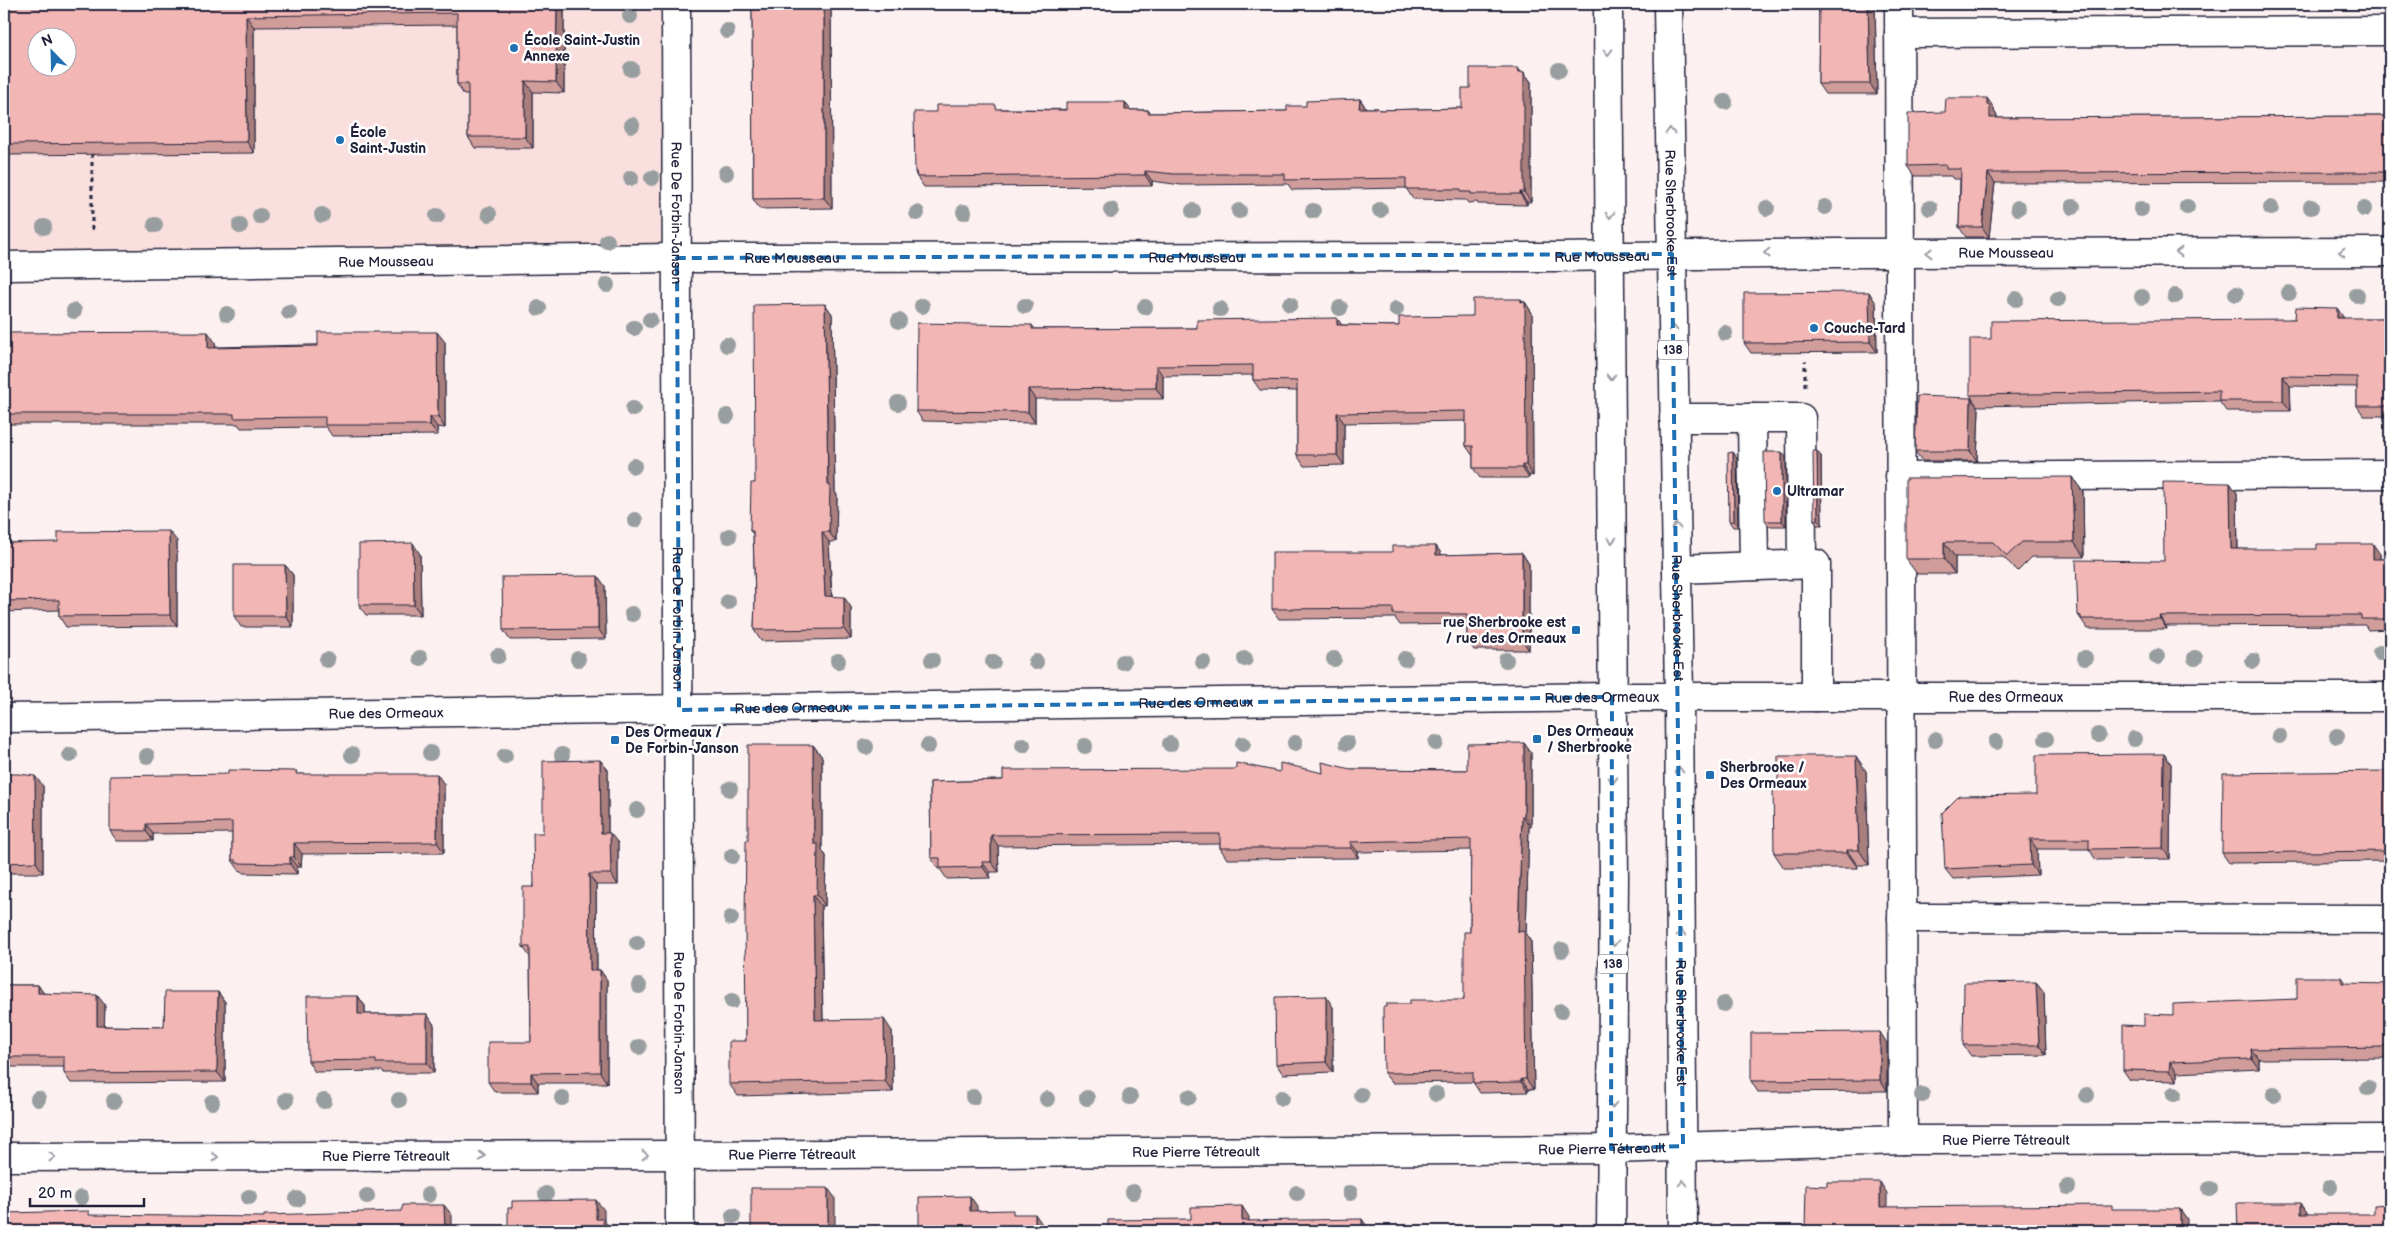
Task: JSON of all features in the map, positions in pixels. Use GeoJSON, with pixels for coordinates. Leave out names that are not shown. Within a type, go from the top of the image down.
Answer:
{"type":"FeatureCollection","features":[{"type":"Feature","properties":{"kind":"street","name":"Rue De Forbin-Janson"},"geometry":{"type":"LineString","coordinates":[[676,4],[680,1231]]}},
{"type":"Feature","properties":{"kind":"street","name":"138"},"geometry":{"type":"LineString","coordinates":[[1608,4],[1614,878],[1611,1231]]}},
{"type":"Feature","properties":{"kind":"street","name":"Rue Sherbrooke Est"},"geometry":{"type":"LineString","coordinates":[[1668,4],[1679,697],[1683,1231]]}},
{"type":"Feature","properties":{"kind":"street"},"geometry":{"type":"LineString","coordinates":[[1899,4],[1903,1140]]}},
{"type":"Feature","properties":{"kind":"street"},"geometry":{"type":"LineString","coordinates":[[1899,33],[2390,30]]}},
{"type":"Feature","properties":{"kind":"street","name":"Rue Mousseau"},"geometry":{"type":"LineString","coordinates":[[4,266],[677,258],[1611,257],[1672,254],[1900,252],[2390,252]]}},
{"type":"Feature","properties":{"kind":"street"},"geometry":{"type":"LineString","coordinates":[[1674,418],[1802,418],[1802,564]]}},
{"type":"Feature","properties":{"kind":"street"},"geometry":{"type":"LineString","coordinates":[[1752,418],[1754,566]]}},
{"type":"Feature","properties":{"kind":"street"},"geometry":{"type":"LineString","coordinates":[[1900,477],[2390,474]]}},
{"type":"Feature","properties":{"kind":"street"},"geometry":{"type":"LineString","coordinates":[[1677,569],[1816,564],[1816,697]]}},
{"type":"Feature","properties":{"kind":"street","name":"Rue des Ormeaux"},"geometry":{"type":"LineString","coordinates":[[4,718],[1612,697],[2390,696]]}},
{"type":"Feature","properties":{"kind":"street"},"geometry":{"type":"LineString","coordinates":[[1902,918],[2390,919]]}},
{"type":"Feature","properties":{"kind":"street","name":"Rue Pierre Tétreault"},"geometry":{"type":"LineString","coordinates":[[4,1157],[1611,1149],[1903,1140],[2390,1140]]}},
{"type":"Feature","properties":{"kind":"path"},"geometry":{"type":"LineString","coordinates":[[92,154],[92,265]]}},
{"type":"Feature","properties":{"kind":"path"},"geometry":{"type":"LineString","coordinates":[[1805,361],[1805,392]]}},
{"type":"Feature","properties":{"kind":"highlighted area"},"geometry":{"type":"Polygon","coordinates":[[[1672,254],[1683,1146],[1611,1149],[1612,697],[679,710],[677,258],[1672,254]]]}},
{"type":"Feature","properties":{"kind":"shaded area","name":"École Saint-Justin"},"geometry":{"type":"Polygon","coordinates":[[[4,4],[676,4],[677,258],[4,266],[4,4]]]}},
{"type":"Feature","properties":{"kind":"building"},"geometry":{"type":"Polygon","coordinates":[[[4,4],[557,4],[556,82],[525,81],[525,137],[468,137],[468,84],[457,84],[457,13],[246,16],[247,142],[4,144],[4,4]]]}},
{"type":"Feature","properties":{"kind":"building"},"geometry":{"type":"Polygon","coordinates":[[[752,4],[824,4],[824,198],[753,199],[752,4]]]}},
{"type":"Feature","properties":{"kind":"building"},"geometry":{"type":"Polygon","coordinates":[[[1819,4],[1868,4],[1870,84],[1818,84],[1819,4]]]}},
{"type":"Feature","properties":{"kind":"building"},"geometry":{"type":"Polygon","coordinates":[[[1470,68],[1518,68],[1519,72],[1524,72],[1524,192],[1520,192],[1520,194],[1471,194],[1471,192],[1461,192],[1461,189],[1406,189],[1406,178],[1285,180],[1285,174],[1174,174],[1145,171],[1145,175],[917,177],[915,172],[914,112],[936,112],[936,105],[996,105],[996,109],[1066,110],[1066,102],[1125,102],[1125,110],[1148,110],[1148,113],[1287,111],[1287,106],[1306,106],[1306,101],[1360,99],[1359,108],[1378,108],[1379,110],[1462,108],[1462,88],[1470,88],[1470,68]]]}},
{"type":"Feature","properties":{"kind":"building"},"geometry":{"type":"Polygon","coordinates":[[[1946,98],[1987,98],[1987,105],[1990,106],[1990,118],[2390,116],[2390,172],[1988,173],[1982,227],[1959,227],[1961,169],[1946,169],[1946,165],[1908,166],[1908,113],[1945,112],[1946,98]]]}},
{"type":"Feature","properties":{"kind":"building","name":"Couche-Tard"},"geometry":{"type":"Polygon","coordinates":[[[1869,292],[1870,342],[1744,343],[1744,293],[1869,292]]]}},
{"type":"Feature","properties":{"kind":"building"},"geometry":{"type":"Polygon","coordinates":[[[1473,299],[1521,299],[1521,302],[1525,302],[1526,465],[1522,465],[1522,468],[1473,468],[1473,446],[1466,446],[1466,411],[1337,413],[1337,455],[1297,455],[1297,381],[1253,380],[1253,365],[1156,366],[1156,388],[1028,389],[1028,412],[916,411],[917,323],[1032,325],[1032,329],[1197,328],[1197,320],[1337,318],[1337,325],[1399,326],[1399,317],[1473,316],[1473,299]]]}},
{"type":"Feature","properties":{"kind":"building"},"geometry":{"type":"Polygon","coordinates":[[[825,304],[828,485],[830,485],[829,532],[822,532],[825,596],[844,597],[844,629],[754,630],[753,531],[750,531],[751,483],[755,483],[754,305],[825,304]]]}},
{"type":"Feature","properties":{"kind":"building"},"geometry":{"type":"Polygon","coordinates":[[[2296,307],[2337,308],[2337,318],[2390,318],[2390,406],[2357,406],[2357,377],[2283,376],[2283,401],[2219,401],[2219,391],[1970,395],[1970,339],[1991,339],[1991,321],[2295,319],[2296,307]]]}},
{"type":"Feature","properties":{"kind":"building"},"geometry":{"type":"Polygon","coordinates":[[[208,332],[208,348],[318,346],[318,332],[437,332],[438,417],[430,417],[430,425],[325,425],[325,417],[234,418],[234,414],[4,414],[4,333],[208,332]]]}},
{"type":"Feature","properties":{"kind":"building"},"geometry":{"type":"Polygon","coordinates":[[[1917,396],[1971,398],[1970,451],[1915,451],[1917,396]]]}},
{"type":"Feature","properties":{"kind":"building"},"geometry":{"type":"Polygon","coordinates":[[[1813,451],[1817,451],[1818,520],[1814,520],[1813,451]]]}},
{"type":"Feature","properties":{"kind":"building"},"geometry":{"type":"Polygon","coordinates":[[[1733,452],[1734,521],[1729,521],[1728,453],[1733,452]]]}},
{"type":"Feature","properties":{"kind":"building"},"geometry":{"type":"Polygon","coordinates":[[[1764,452],[1782,452],[1782,521],[1765,521],[1764,452]]]}},
{"type":"Feature","properties":{"kind":"building"},"geometry":{"type":"Polygon","coordinates":[[[2072,477],[2074,542],[2022,542],[2007,556],[1993,542],[1944,542],[1944,559],[1906,559],[1906,478],[2072,477]]]}},
{"type":"Feature","properties":{"kind":"building"},"geometry":{"type":"Polygon","coordinates":[[[2163,482],[2230,483],[2231,549],[2317,549],[2317,544],[2373,544],[2373,559],[2390,559],[2390,619],[2361,619],[2361,615],[2159,616],[2160,619],[2081,619],[2081,616],[2078,615],[2076,560],[2164,561],[2163,482]]]}},
{"type":"Feature","properties":{"kind":"building"},"geometry":{"type":"Polygon","coordinates":[[[169,531],[170,615],[59,616],[59,600],[4,601],[4,543],[58,542],[58,532],[169,531]]]}},
{"type":"Feature","properties":{"kind":"building"},"geometry":{"type":"Polygon","coordinates":[[[413,543],[414,605],[359,605],[359,544],[413,543]]]}},
{"type":"Feature","properties":{"kind":"building"},"geometry":{"type":"Polygon","coordinates":[[[1392,546],[1436,546],[1436,555],[1522,553],[1522,640],[1467,640],[1467,614],[1393,614],[1393,608],[1272,609],[1272,552],[1392,552],[1392,546]]]}},
{"type":"Feature","properties":{"kind":"building"},"geometry":{"type":"Polygon","coordinates":[[[234,565],[285,565],[286,616],[234,616],[234,565]]]}},
{"type":"Feature","properties":{"kind":"building"},"geometry":{"type":"Polygon","coordinates":[[[598,576],[598,629],[503,630],[502,577],[598,576]]]}},
{"type":"Feature","properties":{"kind":"building"},"geometry":{"type":"Polygon","coordinates":[[[1524,743],[1524,816],[1522,816],[1518,932],[1524,931],[1526,1079],[1521,1079],[1521,1082],[1473,1083],[1473,1072],[1384,1073],[1383,1007],[1386,1007],[1386,1004],[1410,1004],[1410,1000],[1464,1000],[1464,932],[1470,932],[1471,839],[1350,842],[1351,848],[1220,848],[1220,834],[991,835],[991,862],[982,862],[983,867],[940,868],[940,858],[931,858],[930,782],[1003,780],[1003,770],[1236,769],[1236,763],[1280,772],[1280,763],[1323,773],[1322,762],[1350,769],[1467,770],[1467,744],[1524,743]]]}},
{"type":"Feature","properties":{"kind":"building"},"geometry":{"type":"Polygon","coordinates":[[[748,745],[813,745],[814,844],[818,844],[817,895],[813,895],[815,1020],[884,1019],[885,1081],[729,1084],[729,1041],[746,1041],[745,920],[746,840],[748,841],[748,745]]]}},
{"type":"Feature","properties":{"kind":"building"},"geometry":{"type":"Polygon","coordinates":[[[2164,754],[2163,848],[2089,849],[2089,839],[2030,839],[2031,865],[1945,869],[1942,813],[1959,796],[2036,795],[2036,755],[2164,754]]]}},
{"type":"Feature","properties":{"kind":"building"},"geometry":{"type":"Polygon","coordinates":[[[1778,756],[1856,756],[1859,850],[1847,850],[1847,853],[1774,853],[1773,786],[1778,786],[1778,756]]]}},
{"type":"Feature","properties":{"kind":"building"},"geometry":{"type":"Polygon","coordinates":[[[600,760],[601,833],[610,833],[611,874],[589,874],[590,970],[600,970],[600,1072],[531,1073],[531,1082],[488,1082],[488,1042],[531,1042],[530,947],[523,947],[523,887],[534,887],[533,833],[543,833],[543,761],[600,760]]]}},
{"type":"Feature","properties":{"kind":"building"},"geometry":{"type":"Polygon","coordinates":[[[228,770],[297,771],[296,774],[437,774],[437,842],[294,843],[294,857],[290,857],[290,864],[236,863],[236,860],[232,860],[232,822],[146,824],[146,831],[110,831],[110,776],[228,774],[228,770]]]}},
{"type":"Feature","properties":{"kind":"building"},"geometry":{"type":"Polygon","coordinates":[[[2390,771],[2390,851],[2222,853],[2223,773],[2390,771]]]}},
{"type":"Feature","properties":{"kind":"building"},"geometry":{"type":"Polygon","coordinates":[[[4,774],[35,776],[36,862],[4,863],[4,774]]]}},
{"type":"Feature","properties":{"kind":"building"},"geometry":{"type":"Polygon","coordinates":[[[2297,977],[2342,977],[2342,983],[2390,984],[2390,1060],[2389,1047],[2251,1049],[2252,1059],[2170,1062],[2169,1071],[2123,1070],[2123,1025],[2144,1026],[2144,1014],[2173,1015],[2173,1004],[2297,999],[2297,977]]]}},
{"type":"Feature","properties":{"kind":"building"},"geometry":{"type":"Polygon","coordinates":[[[2036,982],[2039,1045],[1963,1045],[1964,983],[2036,982]]]}},
{"type":"Feature","properties":{"kind":"building"},"geometry":{"type":"Polygon","coordinates":[[[4,985],[38,985],[38,993],[97,995],[97,1026],[164,1027],[165,992],[218,992],[217,1072],[64,1073],[64,1057],[4,1057],[4,985]]]}},
{"type":"Feature","properties":{"kind":"building"},"geometry":{"type":"Polygon","coordinates":[[[307,996],[358,996],[358,1014],[427,1014],[427,1063],[376,1063],[376,1060],[308,1061],[307,996]]]}},
{"type":"Feature","properties":{"kind":"building"},"geometry":{"type":"Polygon","coordinates":[[[1326,996],[1326,1062],[1276,1064],[1275,997],[1326,996]]]}},
{"type":"Feature","properties":{"kind":"building"},"geometry":{"type":"Polygon","coordinates":[[[1880,1032],[1880,1080],[1751,1081],[1751,1033],[1880,1032]]]}},
{"type":"Feature","properties":{"kind":"building"},"geometry":{"type":"Polygon","coordinates":[[[1827,1182],[1880,1182],[1880,1207],[2112,1205],[2112,1209],[2180,1209],[2180,1231],[1805,1231],[1806,1185],[1827,1186],[1827,1182]]]}},
{"type":"Feature","properties":{"kind":"building"},"geometry":{"type":"Polygon","coordinates":[[[751,1188],[828,1188],[828,1231],[751,1231],[751,1188]]]}},
{"type":"Feature","properties":{"kind":"building"},"geometry":{"type":"Polygon","coordinates":[[[970,1196],[970,1211],[1013,1210],[1013,1214],[1035,1214],[1035,1231],[919,1231],[919,1197],[970,1196]]]}},
{"type":"Feature","properties":{"kind":"building"},"geometry":{"type":"Polygon","coordinates":[[[596,1200],[596,1219],[603,1219],[604,1231],[508,1231],[508,1208],[512,1208],[512,1201],[596,1200]]]}},
{"type":"Feature","properties":{"kind":"building"},"geometry":{"type":"Polygon","coordinates":[[[2237,1203],[2301,1203],[2301,1214],[2374,1214],[2374,1205],[2390,1204],[2390,1231],[2238,1231],[2237,1203]]]}},
{"type":"Feature","properties":{"kind":"building"},"geometry":{"type":"Polygon","coordinates":[[[403,1205],[444,1205],[445,1231],[4,1231],[4,1213],[89,1211],[89,1215],[264,1217],[264,1215],[401,1211],[403,1205]]]}},
{"type":"Feature","properties":{"kind":"building"},"geometry":{"type":"Polygon","coordinates":[[[1242,1206],[1242,1221],[1362,1219],[1362,1231],[1108,1231],[1108,1220],[1191,1219],[1191,1207],[1242,1206]]]}},
{"type":"Feature","properties":{"kind":"place","name":"École Saint-Justin Annexe"},"geometry":{"type":"Point","coordinates":[514,48]}},
{"type":"Feature","properties":{"kind":"place","name":"École Saint-Justin"},"geometry":{"type":"Point","coordinates":[340,140]}},
{"type":"Feature","properties":{"kind":"place","name":"Couche-Tard"},"geometry":{"type":"Point","coordinates":[1814,328]}},
{"type":"Feature","properties":{"kind":"place","name":"Ultramar"},"geometry":{"type":"Point","coordinates":[1777,491]}},
{"type":"Feature","properties":{"kind":"place","name":"rue Sherbrooke est / rue des Ormeaux"},"geometry":{"type":"Point","coordinates":[1576,630]}},
{"type":"Feature","properties":{"kind":"place","name":"Des Ormeaux / Sherbrooke"},"geometry":{"type":"Point","coordinates":[1537,739]}},
{"type":"Feature","properties":{"kind":"place","name":"Des Ormeaux / De Forbin-Janson"},"geometry":{"type":"Point","coordinates":[615,740]}},
{"type":"Feature","properties":{"kind":"place","name":"Sherbrooke / Des Ormeaux"},"geometry":{"type":"Point","coordinates":[1710,775]}}]}
